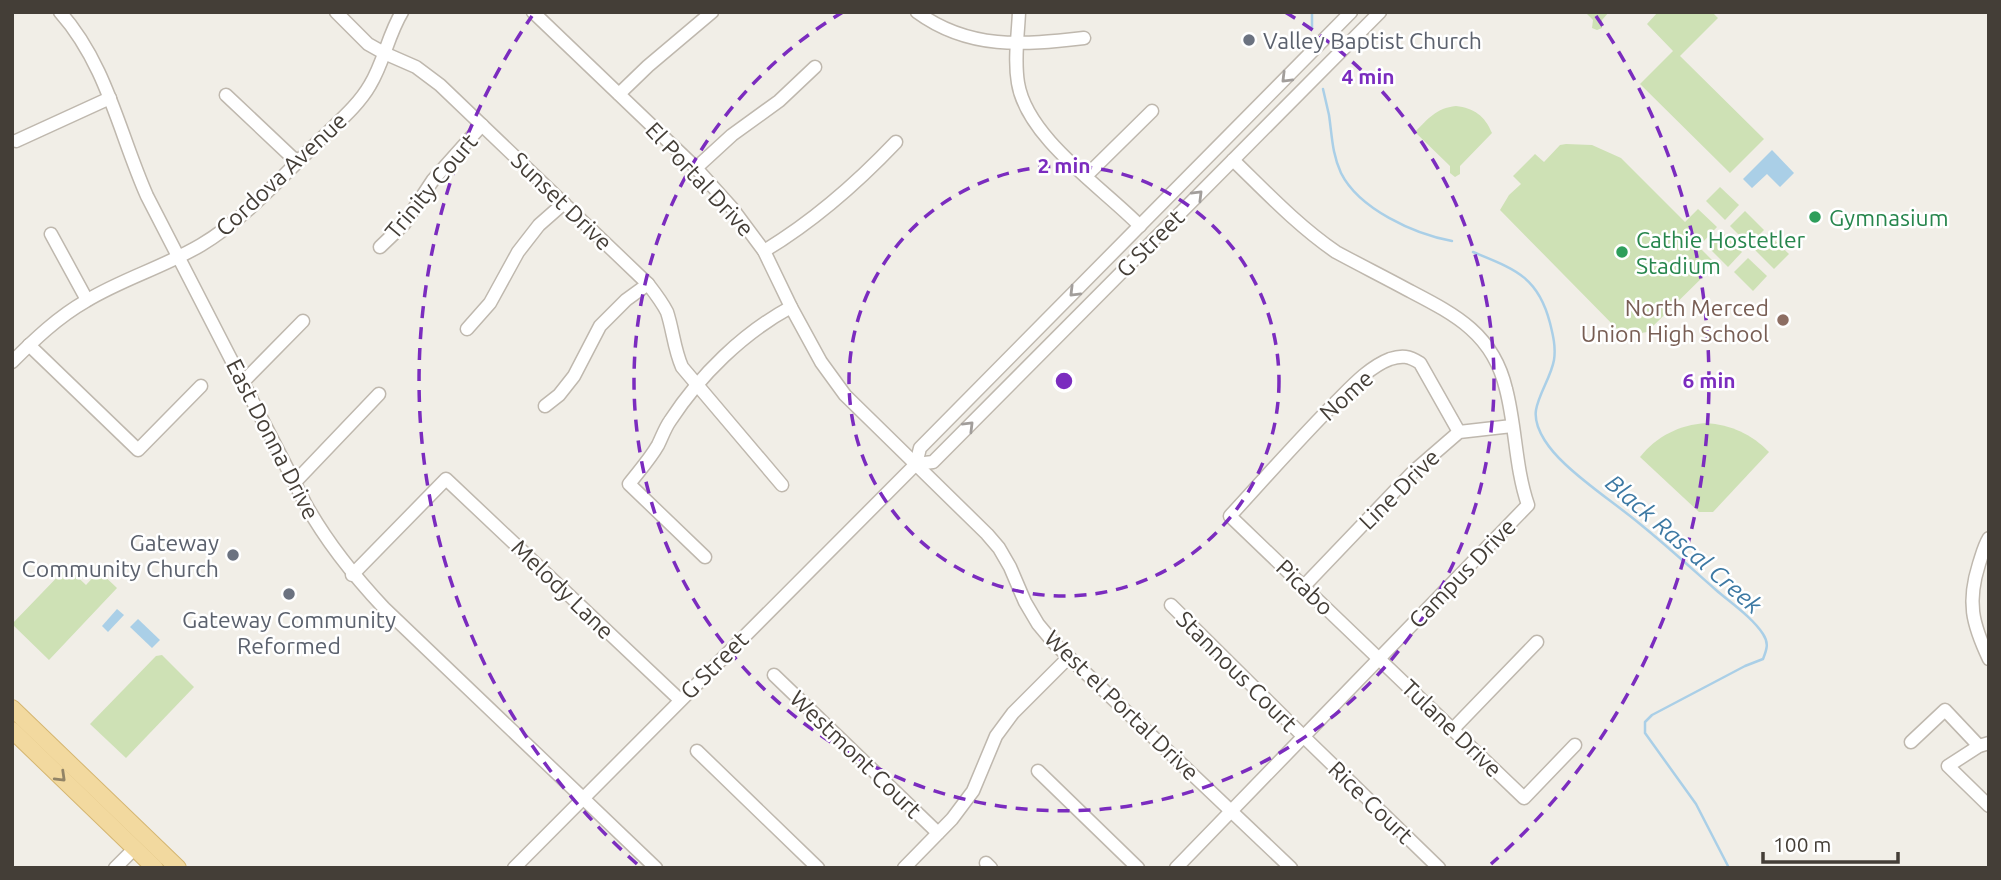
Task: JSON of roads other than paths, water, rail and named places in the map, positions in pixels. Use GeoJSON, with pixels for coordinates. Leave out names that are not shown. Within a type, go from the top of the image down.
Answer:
{"type":"FeatureCollection","features":[{"type":"Feature","properties":{"kind":"main road"},"geometry":{"type":"LineString","coordinates":[[12,708],[178,868]]}},
{"type":"Feature","properties":{"kind":"main road"},"geometry":{"type":"LineString","coordinates":[[12,730],[155,868]]}},
{"type":"Feature","properties":{"kind":"main road"},"geometry":{"type":"LineString","coordinates":[[97,812],[115,818],[167,868]]}},
{"type":"Feature","properties":{"kind":"street","name":"East Donna Drive"},"geometry":{"type":"LineString","coordinates":[[60,12],[90,54],[110,98],[139,177],[318,527],[352,575],[393,618],[656,868]]}},
{"type":"Feature","properties":{"kind":"street","name":"Sunset Drive"},"geometry":{"type":"LineString","coordinates":[[336,12],[368,44],[429,75],[648,284],[667,313],[682,367],[782,485]]}},
{"type":"Feature","properties":{"kind":"street","name":"Cordova Avenue"},"geometry":{"type":"LineString","coordinates":[[12,362],[60,319],[87,300],[179,258],[223,231],[245,212],[362,96],[378,70],[392,30],[402,12]]}},
{"type":"Feature","properties":{"kind":"street"},"geometry":{"type":"LineString","coordinates":[[619,94],[712,12]]}},
{"type":"Feature","properties":{"kind":"street"},"geometry":{"type":"LineString","coordinates":[[916,12],[946,31],[990,41],[1017,44],[1084,38]]}},
{"type":"Feature","properties":{"kind":"street"},"geometry":{"type":"LineString","coordinates":[[1019,12],[1015,64],[1018,87],[1026,108],[1045,135],[1140,226]]}},
{"type":"Feature","properties":{"kind":"street","name":"G Street"},"geometry":{"type":"LineString","coordinates":[[514,868],[916,464],[920,448],[1351,12]]}},
{"type":"Feature","properties":{"kind":"street","name":"G Street"},"geometry":{"type":"LineString","coordinates":[[916,464],[933,462],[1380,12]]}},
{"type":"Feature","properties":{"kind":"street","name":"El Portal Drive"},"geometry":{"type":"LineString","coordinates":[[542,15],[696,168],[732,208],[764,251],[791,307],[831,377],[916,464]]}},
{"type":"Feature","properties":{"kind":"street"},"geometry":{"type":"LineString","coordinates":[[696,168],[733,135],[786,95],[815,67]]}},
{"type":"Feature","properties":{"kind":"street"},"geometry":{"type":"LineString","coordinates":[[226,95],[297,162]]}},
{"type":"Feature","properties":{"kind":"street"},"geometry":{"type":"LineString","coordinates":[[16,141],[110,98]]}},
{"type":"Feature","properties":{"kind":"street"},"geometry":{"type":"LineString","coordinates":[[1086,176],[1152,111]]}},
{"type":"Feature","properties":{"kind":"street","name":"Trinity Court"},"geometry":{"type":"LineString","coordinates":[[380,247],[404,224],[433,180],[482,125]]}},
{"type":"Feature","properties":{"kind":"street"},"geometry":{"type":"LineString","coordinates":[[764,251],[820,213],[896,142]]}},
{"type":"Feature","properties":{"kind":"street","name":"Campus Drive"},"geometry":{"type":"LineString","coordinates":[[1176,868],[1528,505],[1521,483],[1507,392],[1501,371],[1484,344],[1452,313],[1320,241],[1233,160]]}},
{"type":"Feature","properties":{"kind":"street"},"geometry":{"type":"LineString","coordinates":[[467,329],[490,303],[518,252],[539,225],[564,203]]}},
{"type":"Feature","properties":{"kind":"street"},"geometry":{"type":"LineString","coordinates":[[51,234],[87,300]]}},
{"type":"Feature","properties":{"kind":"street"},"geometry":{"type":"LineString","coordinates":[[545,406],[574,376],[600,326],[626,300],[648,284]]}},
{"type":"Feature","properties":{"kind":"street"},"geometry":{"type":"LineString","coordinates":[[705,557],[629,484],[657,447],[667,424],[696,386],[754,330],[791,307]]}},
{"type":"Feature","properties":{"kind":"street"},"geometry":{"type":"LineString","coordinates":[[243,382],[303,321]]}},
{"type":"Feature","properties":{"kind":"street"},"geometry":{"type":"LineString","coordinates":[[29,345],[138,450],[201,386]]}},
{"type":"Feature","properties":{"kind":"street","name":"Nome"},"geometry":{"type":"LineString","coordinates":[[1230,516],[1357,381],[1388,360],[1409,356],[1420,363],[1459,432]]}},
{"type":"Feature","properties":{"kind":"street"},"geometry":{"type":"LineString","coordinates":[[295,482],[379,394]]}},
{"type":"Feature","properties":{"kind":"street","name":"Line Drive"},"geometry":{"type":"LineString","coordinates":[[1304,586],[1414,471],[1459,432],[1512,426]]}},
{"type":"Feature","properties":{"kind":"street","name":"West el Portal Drive"},"geometry":{"type":"LineString","coordinates":[[916,464],[999,548],[1038,624],[1068,658],[1291,868]]}},
{"type":"Feature","properties":{"kind":"street","name":"Melody Lane"},"geometry":{"type":"LineString","coordinates":[[352,575],[446,479],[680,700]]}},
{"type":"Feature","properties":{"kind":"street","name":"Picabo"},"geometry":{"type":"LineString","coordinates":[[1230,516],[1380,658]]}},
{"type":"Feature","properties":{"kind":"street"},"geometry":{"type":"LineString","coordinates":[[1989,538],[1975,578],[1972,600],[1977,634],[1989,659]]}},
{"type":"Feature","properties":{"kind":"street","name":"Stannous Court"},"geometry":{"type":"LineString","coordinates":[[1171,606],[1304,737]]}},
{"type":"Feature","properties":{"kind":"street"},"geometry":{"type":"LineString","coordinates":[[1453,729],[1537,642]]}},
{"type":"Feature","properties":{"kind":"street"},"geometry":{"type":"LineString","coordinates":[[904,868],[952,819],[973,791],[996,736],[1013,713],[1068,658]]}},
{"type":"Feature","properties":{"kind":"street","name":"Tulane Drive"},"geometry":{"type":"LineString","coordinates":[[1380,658],[1524,798],[1575,745]]}},
{"type":"Feature","properties":{"kind":"street","name":"Westmont Court"},"geometry":{"type":"LineString","coordinates":[[774,675],[937,833]]}},
{"type":"Feature","properties":{"kind":"street"},"geometry":{"type":"LineString","coordinates":[[1911,742],[1945,710],[1984,745],[1948,766],[1989,806]]}},
{"type":"Feature","properties":{"kind":"street","name":"Rice Court"},"geometry":{"type":"LineString","coordinates":[[1304,737],[1439,868]]}},
{"type":"Feature","properties":{"kind":"street"},"geometry":{"type":"LineString","coordinates":[[697,751],[818,868]]}},
{"type":"Feature","properties":{"kind":"street"},"geometry":{"type":"LineString","coordinates":[[1038,771],[1138,868]]}},
{"type":"Feature","properties":{"kind":"street"},"geometry":{"type":"LineString","coordinates":[[115,868],[135,848]]}},
{"type":"Feature","properties":{"kind":"water"},"geometry":{"type":"Polygon","coordinates":[[[1772,150],[1794,173],[1780,187],[1767,174],[1752,188],[1743,179],[1772,150]]]}},
{"type":"Feature","properties":{"kind":"water"},"geometry":{"type":"Polygon","coordinates":[[[117,609],[124,615],[108,632],[102,626],[117,609]]]}},
{"type":"Feature","properties":{"kind":"water"},"geometry":{"type":"Polygon","coordinates":[[[138,619],[160,640],[152,648],[130,627],[138,619]]]}},
{"type":"Feature","properties":{"kind":"waterway","name":"Black Rascal Creek"},"geometry":{"type":"LineString","coordinates":[[1312,12],[1312,29]]}},
{"type":"Feature","properties":{"kind":"waterway","name":"Black Rascal Creek"},"geometry":{"type":"LineString","coordinates":[[1323,89],[1336,159],[1349,186],[1389,218],[1437,238],[1452,241]]}},
{"type":"Feature","properties":{"kind":"waterway","name":"Black Rascal Creek"},"geometry":{"type":"LineString","coordinates":[[1473,252],[1522,276],[1539,294],[1545,307],[1555,355],[1536,410],[1536,418],[1540,433],[1549,447],[1574,472],[1650,532],[1754,622],[1765,637],[1767,646],[1763,659],[1652,715],[1645,722],[1645,733],[1696,804],[1729,868]]}},
{"type":"Feature","properties":{"kind":"place","name":"Valley Baptist Church"},"geometry":{"type":"Point","coordinates":[1249,40]}},
{"type":"Feature","properties":{"kind":"place","name":"Gymnasium"},"geometry":{"type":"Point","coordinates":[1815,217]}},
{"type":"Feature","properties":{"kind":"place","name":"Cathie Hostetler Stadium"},"geometry":{"type":"Point","coordinates":[1622,252]}},
{"type":"Feature","properties":{"kind":"place","name":"North Merced Union High School"},"geometry":{"type":"Point","coordinates":[1783,320]}},
{"type":"Feature","properties":{"kind":"place","name":"Gateway Community Church"},"geometry":{"type":"Point","coordinates":[233,555]}},
{"type":"Feature","properties":{"kind":"place","name":"Gateway Community Reformed"},"geometry":{"type":"Point","coordinates":[289,594]}}]}
